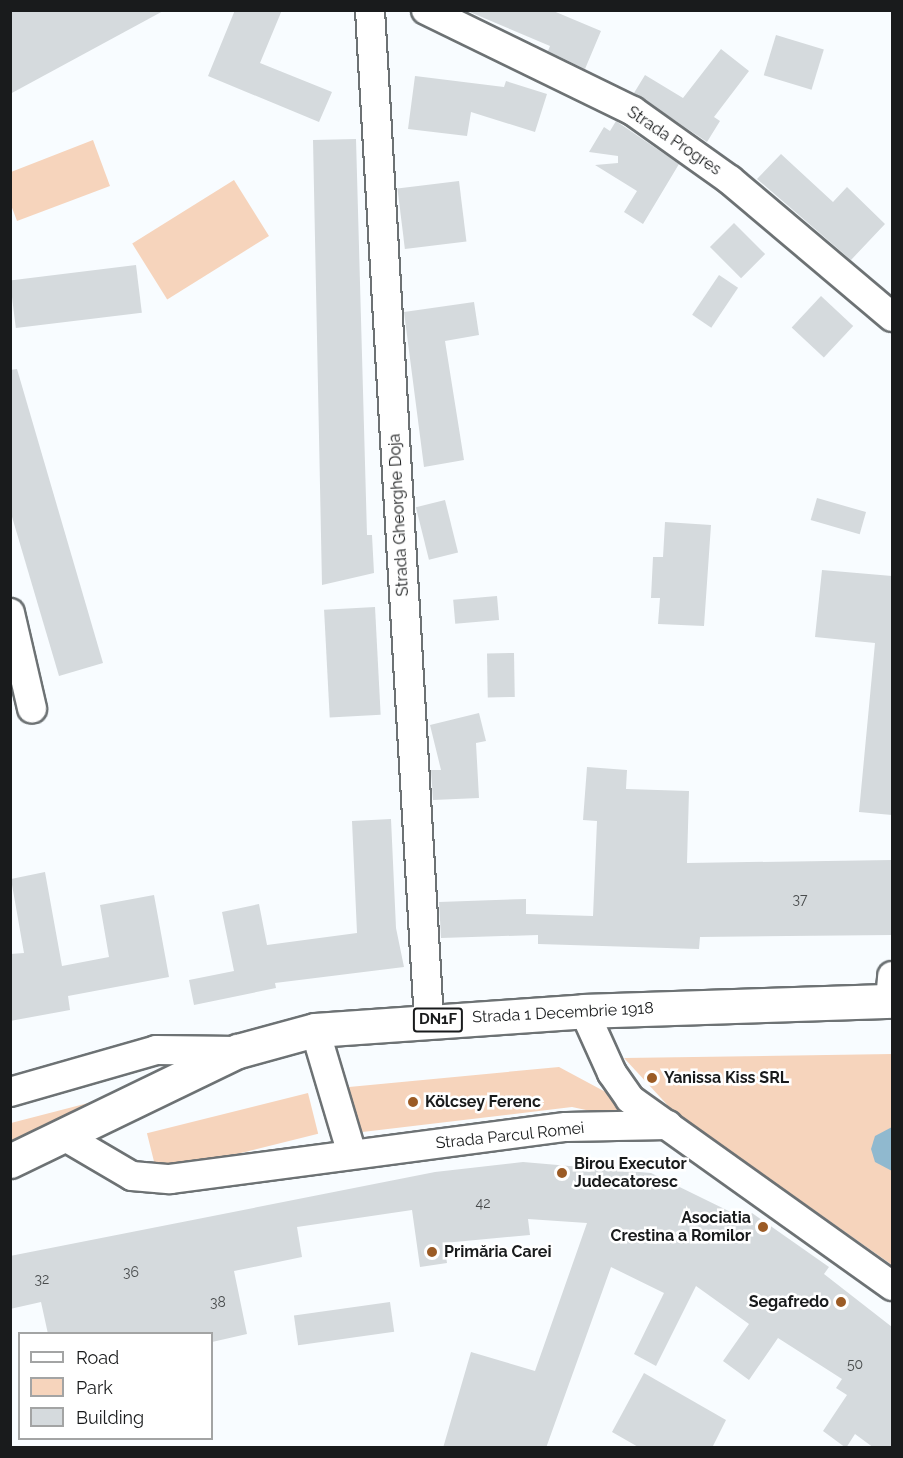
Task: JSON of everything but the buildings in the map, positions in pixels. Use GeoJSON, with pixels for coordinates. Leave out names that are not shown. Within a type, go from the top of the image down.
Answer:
{"type":"FeatureCollection","features":[{"type":"Feature","properties":{"kind":"main road","name":"Strada 1 Decembrie 1918"},"geometry":{"type":"LineString","coordinates":[[10,1161],[238,1051],[315,1030],[429,1020],[892,993]]}},
{"type":"Feature","properties":{"kind":"street","name":"Strada Gheorghe Doja"},"geometry":{"type":"LineString","coordinates":[[370,10],[429,1020]]}},
{"type":"Feature","properties":{"kind":"street","name":"Strada Progres"},"geometry":{"type":"LineString","coordinates":[[426,10],[633,111],[730,180],[892,317]]}},
{"type":"Feature","properties":{"kind":"street"},"geometry":{"type":"LineString","coordinates":[[10,613],[32,708]]}},
{"type":"Feature","properties":{"kind":"street"},"geometry":{"type":"LineString","coordinates":[[584,1011],[612,1073],[630,1099],[892,1286]]}},
{"type":"Feature","properties":{"kind":"street"},"geometry":{"type":"LineString","coordinates":[[315,1030],[352,1154]]}},
{"type":"Feature","properties":{"kind":"street"},"geometry":{"type":"LineString","coordinates":[[10,1092],[156,1050],[238,1051]]}},
{"type":"Feature","properties":{"kind":"street","name":"Strada Parcul Romei"},"geometry":{"type":"LineString","coordinates":[[62,1136],[132,1176],[170,1179],[566,1127],[668,1125]]}},
{"type":"Feature","properties":{"kind":"green space"},"geometry":{"type":"Polygon","coordinates":[[[93,140],[110,186],[17,221],[11,205],[11,172],[93,140]]]}},
{"type":"Feature","properties":{"kind":"green space"},"geometry":{"type":"Polygon","coordinates":[[[234,180],[269,236],[167,300],[132,244],[234,180]]]}},
{"type":"Feature","properties":{"kind":"green space"},"geometry":{"type":"Polygon","coordinates":[[[892,1054],[892,1265],[672,1110],[624,1058],[892,1054]]]}},
{"type":"Feature","properties":{"kind":"green space"},"geometry":{"type":"Polygon","coordinates":[[[559,1067],[628,1104],[637,1121],[572,1107],[354,1133],[349,1087],[559,1067]]]}},
{"type":"Feature","properties":{"kind":"green space"},"geometry":{"type":"Polygon","coordinates":[[[308,1093],[318,1134],[157,1174],[147,1133],[308,1093]]]}},
{"type":"Feature","properties":{"kind":"green space"},"geometry":{"type":"Polygon","coordinates":[[[123,1094],[11,1141],[11,1123],[123,1094]]]}},
{"type":"Feature","properties":{"kind":"water"},"geometry":{"type":"Polygon","coordinates":[[[892,1127],[892,1171],[875,1162],[871,1149],[875,1136],[892,1127]]]}},
{"type":"Feature","properties":{"kind":"place","name":"Yanissa Kiss SRL"},"geometry":{"type":"Point","coordinates":[652,1078]}},
{"type":"Feature","properties":{"kind":"place","name":"Kölcsey Ferenc"},"geometry":{"type":"Point","coordinates":[413,1102]}},
{"type":"Feature","properties":{"kind":"place","name":"Birou Executor Judecatoresc"},"geometry":{"type":"Point","coordinates":[562,1173]}},
{"type":"Feature","properties":{"kind":"place","name":"Asociatia Crestina a Romilor"},"geometry":{"type":"Point","coordinates":[763,1227]}},
{"type":"Feature","properties":{"kind":"place","name":"Primăria Carei"},"geometry":{"type":"Point","coordinates":[432,1252]}},
{"type":"Feature","properties":{"kind":"place","name":"Segafredo"},"geometry":{"type":"Point","coordinates":[841,1302]}}]}
